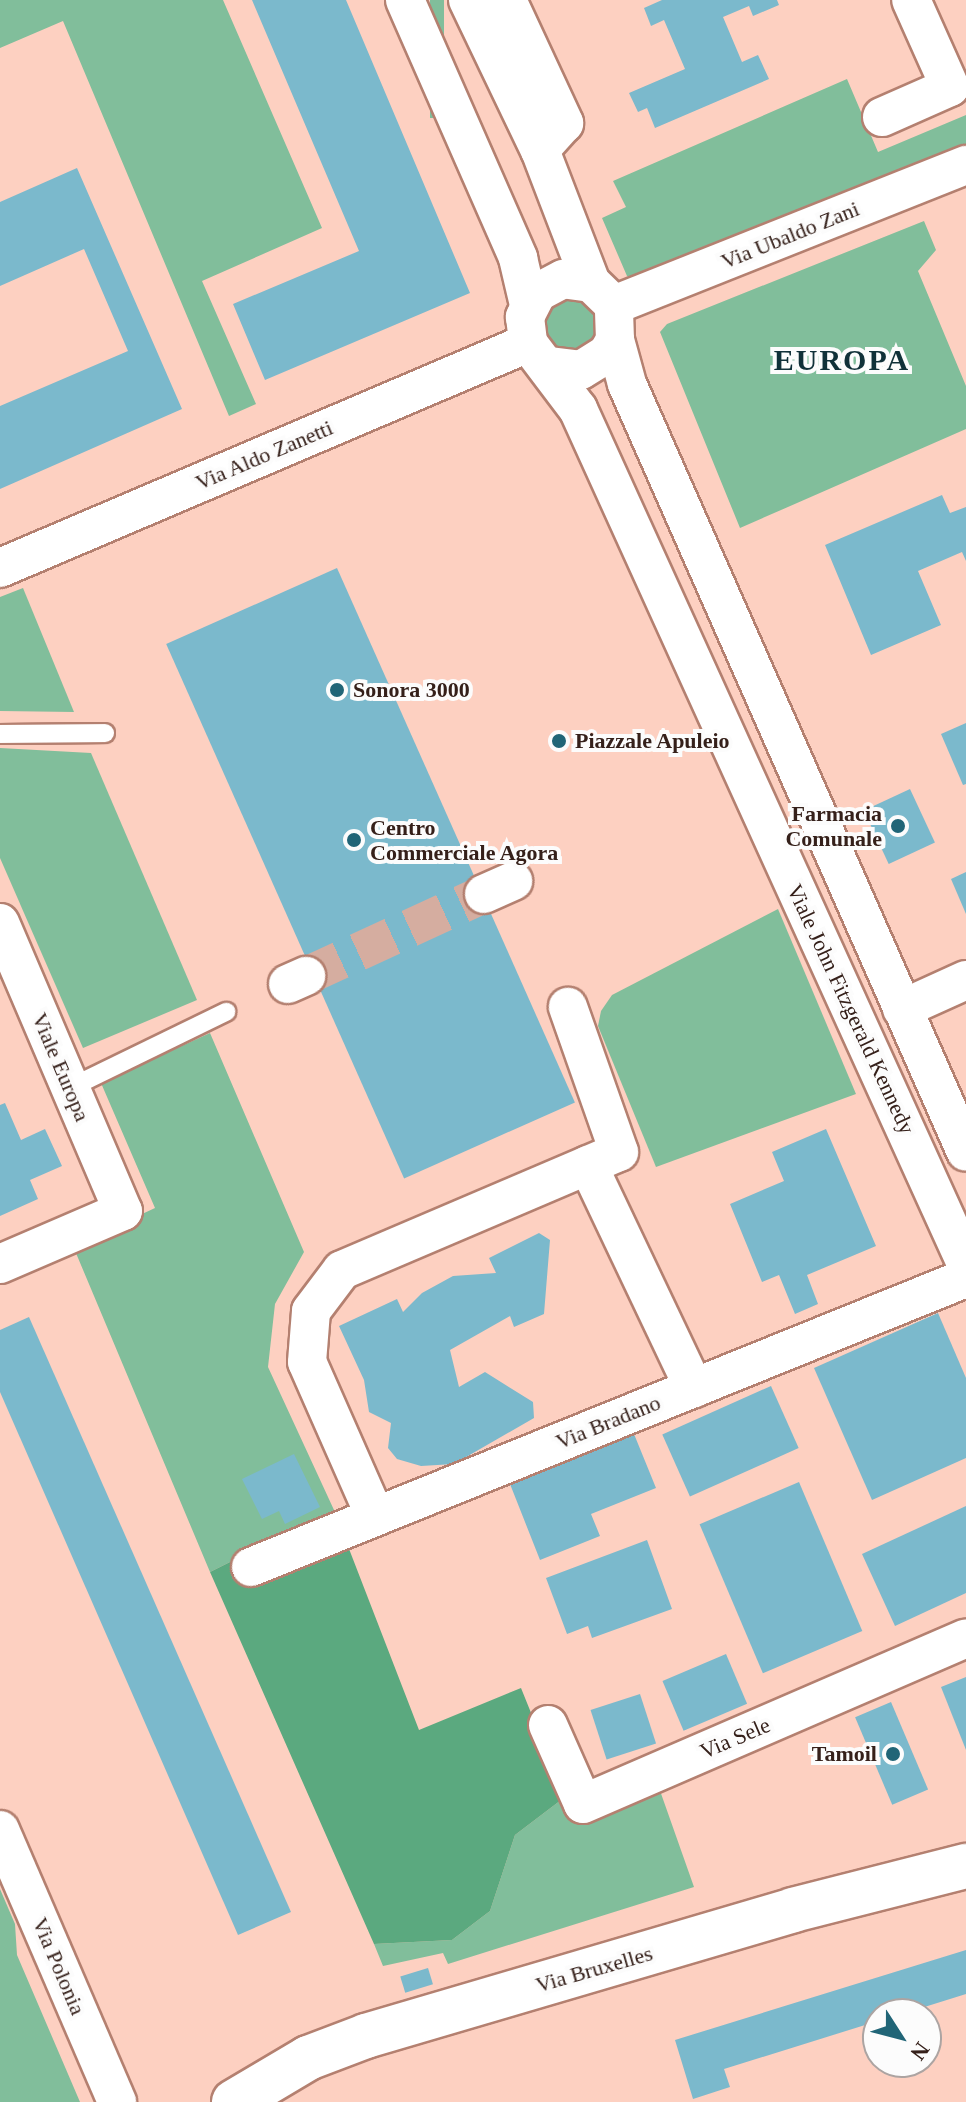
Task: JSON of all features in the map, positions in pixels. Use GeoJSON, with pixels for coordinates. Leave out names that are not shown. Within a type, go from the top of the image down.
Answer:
{"type":"FeatureCollection","features":[{"type":"Feature","properties":{"kind":"street"},"geometry":{"type":"LineString","coordinates":[[405,0],[518,258],[539,354],[581,370],[607,354],[607,309],[577,279],[549,284],[529,305]]}},
{"type":"Feature","properties":{"kind":"street","name":"Viale John Fitzgerald Kennedy"},"geometry":{"type":"LineString","coordinates":[[468,0],[540,150],[607,309],[632,395],[966,1152]]}},
{"type":"Feature","properties":{"kind":"street"},"geometry":{"type":"LineString","coordinates":[[507,0],[564,123],[540,150]]}},
{"type":"Feature","properties":{"kind":"street"},"geometry":{"type":"LineString","coordinates":[[882,117],[950,87],[911,0]]}},
{"type":"Feature","properties":{"kind":"street","name":"Via Ubaldo Zani"},"geometry":{"type":"LineString","coordinates":[[607,309],[966,165]]}},
{"type":"Feature","properties":{"kind":"street","name":"Viale John Fitzgerald Kennedy"},"geometry":{"type":"LineString","coordinates":[[539,354],[578,409],[966,1263]]}},
{"type":"Feature","properties":{"kind":"street","name":"Via Aldo Zanetti"},"geometry":{"type":"LineString","coordinates":[[0,568],[539,354]]}},
{"type":"Feature","properties":{"kind":"street","name":"Viale Europa"},"geometry":{"type":"LineString","coordinates":[[0,923],[123,1211],[0,1264]]}},
{"type":"Feature","properties":{"kind":"street"},"geometry":{"type":"LineString","coordinates":[[902,1009],[966,980]]}},
{"type":"Feature","properties":{"kind":"street"},"geometry":{"type":"LineString","coordinates":[[375,1516],[307,1362],[311,1311],[342,1270],[619,1152],[568,1007]]}},
{"type":"Feature","properties":{"kind":"street"},"geometry":{"type":"LineString","coordinates":[[588,1165],[694,1388]]}},
{"type":"Feature","properties":{"kind":"street","name":"Via Bradano"},"geometry":{"type":"LineString","coordinates":[[251,1567],[966,1278]]}},
{"type":"Feature","properties":{"kind":"street","name":"Via Sele"},"geometry":{"type":"LineString","coordinates":[[548,1725],[583,1804],[966,1638]]}},
{"type":"Feature","properties":{"kind":"street","name":"Via Polonia"},"geometry":{"type":"LineString","coordinates":[[0,1830],[117,2102]]}},
{"type":"Feature","properties":{"kind":"street","name":"Via Bruxelles"},"geometry":{"type":"LineString","coordinates":[[234,2102],[308,2058],[366,2036],[793,1910],[966,1866]]}},
{"type":"Feature","properties":{"kind":"lane"},"geometry":{"type":"LineString","coordinates":[[0,734],[105,733]]}},
{"type":"Feature","properties":{"kind":"lane"},"geometry":{"type":"LineString","coordinates":[[70,1088],[226,1012]]}},
{"type":"Feature","properties":{"kind":"green space"},"geometry":{"type":"Polygon","coordinates":[[[0,0],[223,0],[322,228],[202,281],[256,404],[229,416],[63,21],[0,48],[0,0]]]}},
{"type":"Feature","properties":{"kind":"green space"},"geometry":{"type":"Polygon","coordinates":[[[430,0],[444,0],[444,118],[430,118],[430,0]]]}},
{"type":"Feature","properties":{"kind":"green space"},"geometry":{"type":"Polygon","coordinates":[[[847,79],[878,152],[966,115],[966,145],[636,279],[627,276],[602,218],[626,207],[613,181],[847,79]]]}},
{"type":"Feature","properties":{"kind":"green space"},"geometry":{"type":"Polygon","coordinates":[[[924,221],[936,250],[918,271],[966,386],[966,429],[740,528],[660,332],[667,324],[924,221]]]}},
{"type":"Feature","properties":{"kind":"green space"},"geometry":{"type":"Polygon","coordinates":[[[570,299],[589,306],[596,325],[589,344],[570,351],[551,344],[544,325],[551,306],[570,299]]]}},
{"type":"Feature","properties":{"kind":"green space"},"geometry":{"type":"Polygon","coordinates":[[[23,588],[74,712],[0,711],[0,597],[23,588]]]}},
{"type":"Feature","properties":{"kind":"green space"},"geometry":{"type":"Polygon","coordinates":[[[0,748],[91,753],[197,1000],[83,1048],[0,858],[0,748]]]}},
{"type":"Feature","properties":{"kind":"green space"},"geometry":{"type":"Polygon","coordinates":[[[778,909],[856,1094],[656,1167],[598,1026],[601,1011],[612,995],[778,909]]]}},
{"type":"Feature","properties":{"kind":"green space"},"geometry":{"type":"Polygon","coordinates":[[[210,1033],[304,1252],[275,1304],[268,1367],[334,1510],[210,1572],[73,1246],[155,1208],[101,1083],[210,1033]]]}},
{"type":"Feature","properties":{"kind":"green space"},"geometry":{"type":"Polygon","coordinates":[[[334,1510],[419,1730],[521,1688],[565,1797],[515,1835],[490,1911],[452,1940],[374,1944],[210,1572],[334,1510]]]}},
{"type":"Feature","properties":{"kind":"green space"},"geometry":{"type":"Polygon","coordinates":[[[658,1785],[694,1887],[448,1964],[443,1953],[383,1966],[374,1944],[452,1940],[490,1911],[515,1835],[565,1797],[658,1785]]]}},
{"type":"Feature","properties":{"kind":"green space"},"geometry":{"type":"Polygon","coordinates":[[[0,1889],[15,1924],[17,1955],[80,2102],[0,2102],[0,1889]]]}},
{"type":"Feature","properties":{"kind":"building"},"geometry":{"type":"Polygon","coordinates":[[[252,0],[346,0],[470,293],[265,380],[233,304],[359,251],[252,0]]]}},
{"type":"Feature","properties":{"kind":"building"},"geometry":{"type":"Polygon","coordinates":[[[662,0],[777,0],[779,5],[753,16],[749,6],[723,17],[742,62],[758,55],[769,79],[655,128],[647,108],[638,112],[629,93],[685,69],[664,20],[651,26],[644,8],[662,0]]]}},
{"type":"Feature","properties":{"kind":"building"},"geometry":{"type":"Polygon","coordinates":[[[77,168],[182,409],[0,489],[0,406],[128,351],[84,249],[0,286],[0,202],[77,168]]]}},
{"type":"Feature","properties":{"kind":"building"},"geometry":{"type":"Polygon","coordinates":[[[942,495],[950,513],[966,507],[966,561],[962,552],[918,571],[941,625],[871,655],[825,545],[942,495]]]}},
{"type":"Feature","properties":{"kind":"building","name":"Centro Commerciale Agora"},"geometry":{"type":"Polygon","coordinates":[[[337,568],[575,1102],[404,1178],[166,644],[337,568]]]}},
{"type":"Feature","properties":{"kind":"building"},"geometry":{"type":"Polygon","coordinates":[[[966,723],[966,784],[963,785],[941,734],[966,723]]]}},
{"type":"Feature","properties":{"kind":"building","name":"Farmacia Comunale"},"geometry":{"type":"Polygon","coordinates":[[[910,789],[935,842],[889,864],[864,811],[910,789]]]}},
{"type":"Feature","properties":{"kind":"building"},"geometry":{"type":"Polygon","coordinates":[[[966,872],[966,914],[951,879],[966,872]]]}},
{"type":"Feature","properties":{"kind":"building"},"geometry":{"type":"Polygon","coordinates":[[[5,1103],[21,1140],[45,1129],[62,1166],[30,1180],[38,1199],[0,1216],[0,1105],[5,1103]]]}},
{"type":"Feature","properties":{"kind":"building"},"geometry":{"type":"Polygon","coordinates":[[[826,1129],[876,1246],[807,1275],[818,1304],[795,1314],[779,1275],[762,1282],[730,1204],[784,1181],[772,1152],[826,1129]]]}},
{"type":"Feature","properties":{"kind":"building"},"geometry":{"type":"Polygon","coordinates":[[[539,1233],[550,1240],[544,1314],[514,1327],[510,1316],[450,1350],[459,1387],[485,1372],[533,1402],[534,1418],[454,1464],[421,1466],[397,1459],[388,1448],[391,1423],[369,1412],[364,1380],[339,1326],[397,1299],[403,1312],[422,1293],[453,1276],[496,1273],[489,1258],[539,1233]]]}},
{"type":"Feature","properties":{"kind":"building"},"geometry":{"type":"Polygon","coordinates":[[[938,1313],[966,1378],[966,1458],[872,1500],[814,1368],[938,1313]]]}},
{"type":"Feature","properties":{"kind":"building"},"geometry":{"type":"Polygon","coordinates":[[[29,1317],[291,1912],[238,1935],[0,1392],[0,1330],[29,1317]]]}},
{"type":"Feature","properties":{"kind":"building"},"geometry":{"type":"Polygon","coordinates":[[[771,1386],[799,1448],[690,1497],[662,1434],[771,1386]]]}},
{"type":"Feature","properties":{"kind":"building"},"geometry":{"type":"Polygon","coordinates":[[[634,1434],[656,1488],[591,1514],[600,1536],[540,1560],[510,1484],[634,1434]]]}},
{"type":"Feature","properties":{"kind":"building"},"geometry":{"type":"Polygon","coordinates":[[[294,1454],[320,1507],[285,1524],[279,1511],[262,1519],[242,1479],[294,1454]]]}},
{"type":"Feature","properties":{"kind":"building"},"geometry":{"type":"Polygon","coordinates":[[[799,1482],[862,1631],[763,1673],[700,1524],[799,1482]]]}},
{"type":"Feature","properties":{"kind":"building"},"geometry":{"type":"Polygon","coordinates":[[[966,1506],[966,1593],[895,1626],[862,1554],[966,1506]]]}},
{"type":"Feature","properties":{"kind":"building"},"geometry":{"type":"Polygon","coordinates":[[[647,1540],[672,1609],[592,1638],[588,1626],[567,1634],[546,1578],[647,1540]]]}},
{"type":"Feature","properties":{"kind":"building"},"geometry":{"type":"Polygon","coordinates":[[[726,1654],[747,1704],[684,1731],[662,1681],[726,1654]]]}},
{"type":"Feature","properties":{"kind":"building"},"geometry":{"type":"Polygon","coordinates":[[[966,1677],[966,1750],[941,1687],[966,1677]]]}},
{"type":"Feature","properties":{"kind":"building"},"geometry":{"type":"Polygon","coordinates":[[[640,1694],[656,1743],[607,1760],[591,1710],[640,1694]]]}},
{"type":"Feature","properties":{"kind":"building"},"geometry":{"type":"Polygon","coordinates":[[[891,1702],[928,1789],[892,1805],[855,1717],[891,1702]]]}},
{"type":"Feature","properties":{"kind":"building"},"geometry":{"type":"Polygon","coordinates":[[[966,1950],[966,1994],[942,2002],[942,1998],[862,1998],[862,2026],[724,2069],[730,2087],[693,2099],[675,2040],[966,1950]]]}},
{"type":"Feature","properties":{"kind":"building"},"geometry":{"type":"Polygon","coordinates":[[[428,1968],[433,1984],[405,1993],[400,1976],[428,1968]]]}},
{"type":"Feature","properties":{"kind":"tunnel"},"geometry":{"type":"LineString","coordinates":[[306,976],[484,894]]}},
{"type":"Feature","properties":{"kind":"place","name":"Sonora 3000"},"geometry":{"type":"Point","coordinates":[337,690]}},
{"type":"Feature","properties":{"kind":"place","name":"Piazzale Apuleio"},"geometry":{"type":"Point","coordinates":[559,741]}},
{"type":"Feature","properties":{"kind":"place","name":"Farmacia Comunale"},"geometry":{"type":"Point","coordinates":[898,826]}},
{"type":"Feature","properties":{"kind":"place","name":"Centro Commerciale Agora"},"geometry":{"type":"Point","coordinates":[354,840]}},
{"type":"Feature","properties":{"kind":"place","name":"Tamoil"},"geometry":{"type":"Point","coordinates":[893,1754]}},
{"type":"Feature","properties":{"kind":"district","name":"EUROPA"},"geometry":{"type":"Point","coordinates":[842,360]}}]}
